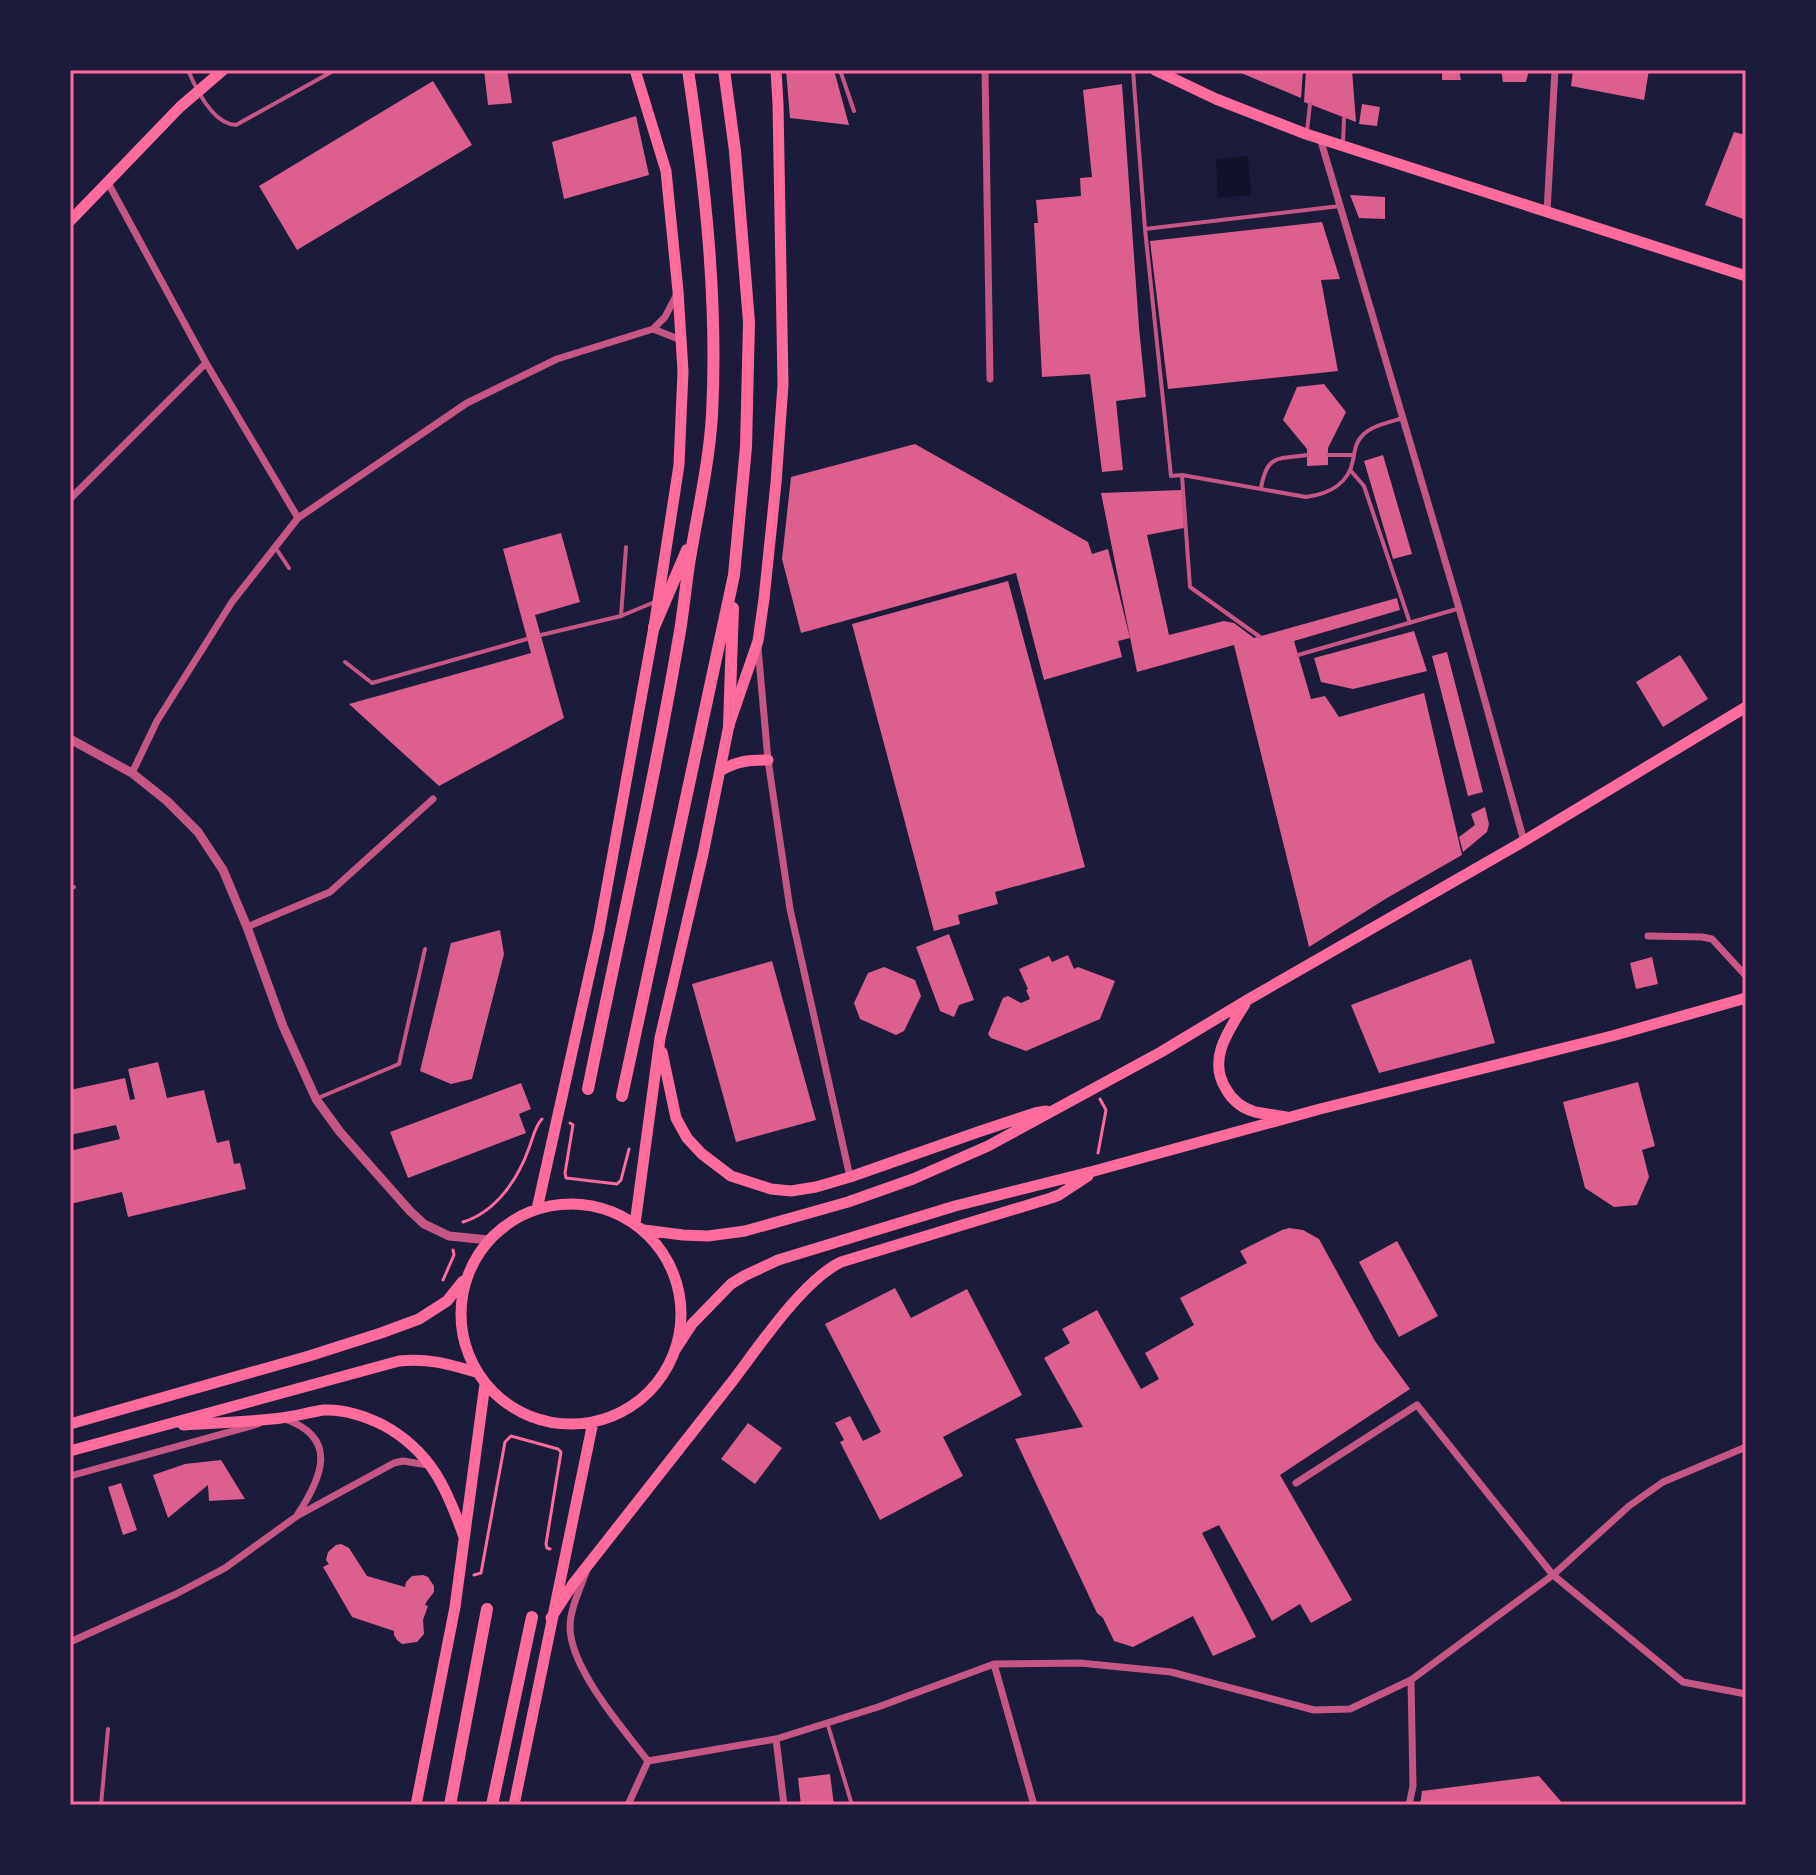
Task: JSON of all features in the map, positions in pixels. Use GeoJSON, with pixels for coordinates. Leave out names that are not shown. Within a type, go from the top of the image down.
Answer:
{"type":"FeatureCollection","features":[{"type":"Feature","properties":{"kind":"highway"},"geometry":{"type":"LineString","coordinates":[[588,1089],[680,630],[712,416],[712,297],[702,158],[688,70]]}},
{"type":"Feature","properties":{"kind":"highway"},"geometry":{"type":"LineString","coordinates":[[724,70],[735,151],[749,322],[746,447],[734,575],[729,725]]}},
{"type":"Feature","properties":{"kind":"highway"},"geometry":{"type":"LineString","coordinates":[[654,627],[696,529]]}},
{"type":"Feature","properties":{"kind":"highway"},"geometry":{"type":"LineString","coordinates":[[622,1096],[734,575]]}},
{"type":"Feature","properties":{"kind":"highway"},"geometry":{"type":"LineString","coordinates":[[450,1805],[487,1609]]}},
{"type":"Feature","properties":{"kind":"highway"},"geometry":{"type":"LineString","coordinates":[[492,1805],[532,1617]]}},
{"type":"Feature","properties":{"kind":"main road"},"geometry":{"type":"LineString","coordinates":[[70,220],[197,92],[223,70]]}},
{"type":"Feature","properties":{"kind":"main road"},"geometry":{"type":"LineString","coordinates":[[537,1209],[599,931],[659,600],[679,465],[683,371],[666,171],[635,70]]}},
{"type":"Feature","properties":{"kind":"main road"},"geometry":{"type":"LineString","coordinates":[[640,1227],[646,1139],[660,1038],[729,725],[758,641],[783,385],[776,70]]}},
{"type":"Feature","properties":{"kind":"main road"},"geometry":{"type":"LineString","coordinates":[[1155,70],[1216,99],[1306,134],[1746,276]]}},
{"type":"Feature","properties":{"kind":"main road"},"geometry":{"type":"LineString","coordinates":[[640,1227],[683,1235],[745,1231],[913,1179],[988,1146],[1161,1052],[1524,841],[1746,707]]}},
{"type":"Feature","properties":{"kind":"main road"},"geometry":{"type":"LineString","coordinates":[[720,771],[733,763],[768,760]]}},
{"type":"Feature","properties":{"kind":"main road"},"geometry":{"type":"LineString","coordinates":[[466,1278],[460,1316],[462,1336],[476,1372],[485,1384],[515,1410],[533,1418],[553,1423],[593,1422],[620,1413],[644,1397],[662,1375],[692,1324],[721,1294],[744,1276],[778,1260],[955,1206],[1612,1036],[1746,998]]}},
{"type":"Feature","properties":{"kind":"main road"},"geometry":{"type":"LineString","coordinates":[[1249,999],[1220,1049],[1221,1081],[1235,1102],[1246,1108],[1290,1117]]}},
{"type":"Feature","properties":{"kind":"main road"},"geometry":{"type":"LineString","coordinates":[[660,1038],[676,1118],[687,1138],[731,1176],[771,1189],[791,1191],[816,1187],[1035,1113],[1055,1110]]}},
{"type":"Feature","properties":{"kind":"main road"},"geometry":{"type":"LineString","coordinates":[[551,1618],[589,1563],[765,1339],[824,1272],[841,1262],[1051,1198],[1094,1171]]}},
{"type":"Feature","properties":{"kind":"main road"},"geometry":{"type":"LineString","coordinates":[[70,1424],[309,1356],[419,1319],[447,1301],[466,1278],[489,1240],[503,1227],[519,1216],[558,1204],[598,1206],[617,1213],[640,1227],[671,1265],[680,1292],[681,1321],[675,1350]]}},
{"type":"Feature","properties":{"kind":"main road"},"geometry":{"type":"LineString","coordinates":[[70,1451],[399,1361],[421,1359],[442,1362],[476,1372]]}},
{"type":"Feature","properties":{"kind":"main road"},"geometry":{"type":"LineString","coordinates":[[416,1805],[455,1607],[485,1384]]}},
{"type":"Feature","properties":{"kind":"main road"},"geometry":{"type":"LineString","coordinates":[[154,1427],[281,1418],[326,1410],[348,1411],[371,1419],[410,1442],[431,1466],[451,1501],[465,1540]]}},
{"type":"Feature","properties":{"kind":"main road"},"geometry":{"type":"LineString","coordinates":[[514,1805],[593,1422]]}},
{"type":"Feature","properties":{"kind":"street"},"geometry":{"type":"LineString","coordinates":[[985,70],[990,379]]}},
{"type":"Feature","properties":{"kind":"street"},"geometry":{"type":"LineString","coordinates":[[1547,211],[1555,70]]}},
{"type":"Feature","properties":{"kind":"street"},"geometry":{"type":"LineString","coordinates":[[1320,138],[1459,608],[1524,841]]}},
{"type":"Feature","properties":{"kind":"street"},"geometry":{"type":"LineString","coordinates":[[107,181],[206,363],[298,518]]}},
{"type":"Feature","properties":{"kind":"street"},"geometry":{"type":"LineString","coordinates":[[132,773],[157,721],[232,602],[298,518],[467,403],[557,359],[653,329],[665,317],[678,291]]}},
{"type":"Feature","properties":{"kind":"street"},"geometry":{"type":"LineString","coordinates":[[653,329],[681,340]]}},
{"type":"Feature","properties":{"kind":"street"},"geometry":{"type":"LineString","coordinates":[[70,499],[206,363]]}},
{"type":"Feature","properties":{"kind":"street"},"geometry":{"type":"LineString","coordinates":[[758,641],[768,760],[790,909],[850,1177]]}},
{"type":"Feature","properties":{"kind":"street"},"geometry":{"type":"LineString","coordinates":[[70,739],[132,773],[167,801],[198,832],[223,870],[283,1026],[316,1099],[340,1132],[424,1224],[449,1236],[489,1240]]}},
{"type":"Feature","properties":{"kind":"street"},"geometry":{"type":"LineString","coordinates":[[247,927],[330,892],[433,799]]}},
{"type":"Feature","properties":{"kind":"street"},"geometry":{"type":"LineString","coordinates":[[1648,936],[1712,939],[1746,976]]}},
{"type":"Feature","properties":{"kind":"street"},"geometry":{"type":"LineString","coordinates":[[1296,1483],[1417,1405],[1553,1575],[1683,1682],[1746,1694]]}},
{"type":"Feature","properties":{"kind":"street"},"geometry":{"type":"LineString","coordinates":[[70,1476],[281,1418],[305,1429],[315,1439],[323,1456],[313,1491],[297,1516]]}},
{"type":"Feature","properties":{"kind":"street"},"geometry":{"type":"LineString","coordinates":[[648,1761],[776,1739],[878,1707],[994,1664],[1080,1663],[1171,1672],[1314,1710],[1350,1709],[1411,1680],[1553,1575],[1629,1506],[1663,1482],[1746,1447]]}},
{"type":"Feature","properties":{"kind":"street"},"geometry":{"type":"LineString","coordinates":[[70,1642],[213,1574],[297,1516],[394,1463],[403,1461],[431,1466]]}},
{"type":"Feature","properties":{"kind":"street"},"geometry":{"type":"LineString","coordinates":[[589,1563],[571,1619],[572,1643],[604,1705],[648,1761]]}},
{"type":"Feature","properties":{"kind":"street"},"geometry":{"type":"LineString","coordinates":[[994,1664],[1034,1805]]}},
{"type":"Feature","properties":{"kind":"street"},"geometry":{"type":"LineString","coordinates":[[1409,1805],[1413,1786],[1411,1680]]}},
{"type":"Feature","properties":{"kind":"street"},"geometry":{"type":"LineString","coordinates":[[776,1739],[784,1805]]}},
{"type":"Feature","properties":{"kind":"street"},"geometry":{"type":"LineString","coordinates":[[628,1805],[648,1761]]}},
{"type":"Feature","properties":{"kind":"lane"},"geometry":{"type":"LineString","coordinates":[[188,70],[197,92],[229,125],[236,125],[335,70]]}},
{"type":"Feature","properties":{"kind":"lane"},"geometry":{"type":"LineString","coordinates":[[840,70],[854,111]]}},
{"type":"Feature","properties":{"kind":"lane"},"geometry":{"type":"LineString","coordinates":[[1133,70],[1145,229],[1171,476],[1182,475],[1306,497],[1318,496],[1334,489],[1351,471],[1358,440],[1365,432],[1403,418]]}},
{"type":"Feature","properties":{"kind":"lane"},"geometry":{"type":"LineString","coordinates":[[1306,134],[1310,104]]}},
{"type":"Feature","properties":{"kind":"lane"},"geometry":{"type":"LineString","coordinates":[[1343,145],[1344,118]]}},
{"type":"Feature","properties":{"kind":"lane"},"geometry":{"type":"LineString","coordinates":[[1145,229],[1340,206]]}},
{"type":"Feature","properties":{"kind":"lane"},"geometry":{"type":"LineString","coordinates":[[1261,489],[1264,472],[1271,462],[1278,458],[1307,455]]}},
{"type":"Feature","properties":{"kind":"lane"},"geometry":{"type":"LineString","coordinates":[[1328,455],[1354,455]]}},
{"type":"Feature","properties":{"kind":"lane"},"geometry":{"type":"LineString","coordinates":[[1351,471],[1364,486],[1410,623]]}},
{"type":"Feature","properties":{"kind":"lane"},"geometry":{"type":"LineString","coordinates":[[1182,475],[1190,587],[1260,637]]}},
{"type":"Feature","properties":{"kind":"lane"},"geometry":{"type":"LineString","coordinates":[[275,547],[289,568]]}},
{"type":"Feature","properties":{"kind":"lane"},"geometry":{"type":"LineString","coordinates":[[621,616],[626,547]]}},
{"type":"Feature","properties":{"kind":"lane"},"geometry":{"type":"LineString","coordinates":[[541,635],[621,616],[659,600]]}},
{"type":"Feature","properties":{"kind":"lane"},"geometry":{"type":"LineString","coordinates":[[1298,655],[1459,608]]}},
{"type":"Feature","properties":{"kind":"lane"},"geometry":{"type":"LineString","coordinates":[[345,662],[372,683],[527,639]]}},
{"type":"Feature","properties":{"kind":"lane"},"geometry":{"type":"LineString","coordinates":[[316,1099],[399,1064],[425,949]]}},
{"type":"Feature","properties":{"kind":"lane"},"geometry":{"type":"LineString","coordinates":[[827,1722],[852,1805]]}},
{"type":"Feature","properties":{"kind":"lane"},"geometry":{"type":"LineString","coordinates":[[101,1805],[108,1729]]}},
{"type":"Feature","properties":{"kind":"path"},"geometry":{"type":"LineString","coordinates":[[1094,1171],[1106,1110],[1095,1089]]}},
{"type":"Feature","properties":{"kind":"path"},"geometry":{"type":"LineString","coordinates":[[461,1223],[486,1210],[512,1184],[542,1119],[573,1125],[566,1178],[617,1184],[621,1180],[631,1139],[633,1136],[646,1139]]}},
{"type":"Feature","properties":{"kind":"path"},"geometry":{"type":"LineString","coordinates":[[439,1287],[454,1255],[450,1248]]}},
{"type":"Feature","properties":{"kind":"path"},"geometry":{"type":"LineString","coordinates":[[460,1574],[480,1574],[505,1442],[511,1436],[561,1452],[546,1546],[565,1551]]}},
{"type":"Feature","properties":{"kind":"shaded area"},"geometry":{"type":"Polygon","coordinates":[[[1248,156],[1251,195],[1218,198],[1216,159],[1248,156]]]}},
{"type":"Feature","properties":{"kind":"building"},"geometry":{"type":"Polygon","coordinates":[[[484,70],[507,70],[512,103],[488,105],[484,70]]]}},
{"type":"Feature","properties":{"kind":"building"},"geometry":{"type":"Polygon","coordinates":[[[786,70],[834,70],[849,125],[790,118],[786,70]]]}},
{"type":"Feature","properties":{"kind":"building"},"geometry":{"type":"Polygon","coordinates":[[[1234,70],[1303,70],[1301,98],[1234,70]]]}},
{"type":"Feature","properties":{"kind":"building"},"geometry":{"type":"Polygon","coordinates":[[[1306,70],[1352,70],[1356,122],[1304,102],[1306,70]]]}},
{"type":"Feature","properties":{"kind":"building"},"geometry":{"type":"Polygon","coordinates":[[[1442,70],[1459,70],[1461,80],[1442,80],[1442,70]]]}},
{"type":"Feature","properties":{"kind":"building"},"geometry":{"type":"Polygon","coordinates":[[[1501,70],[1529,70],[1526,82],[1503,82],[1501,70]]]}},
{"type":"Feature","properties":{"kind":"building"},"geometry":{"type":"Polygon","coordinates":[[[1573,70],[1649,70],[1644,100],[1571,86],[1573,70]]]}},
{"type":"Feature","properties":{"kind":"building"},"geometry":{"type":"Polygon","coordinates":[[[433,81],[472,145],[297,250],[259,186],[433,81]]]}},
{"type":"Feature","properties":{"kind":"building"},"geometry":{"type":"Polygon","coordinates":[[[1122,84],[1146,397],[1116,401],[1123,470],[1102,472],[1090,374],[1042,377],[1034,223],[1038,223],[1036,200],[1081,196],[1080,178],[1092,177],[1083,90],[1122,84]]]}},
{"type":"Feature","properties":{"kind":"building"},"geometry":{"type":"Polygon","coordinates":[[[1362,104],[1380,107],[1377,126],[1359,124],[1362,104]]]}},
{"type":"Feature","properties":{"kind":"building"},"geometry":{"type":"Polygon","coordinates":[[[636,116],[649,175],[564,199],[552,142],[636,116]]]}},
{"type":"Feature","properties":{"kind":"building"},"geometry":{"type":"Polygon","coordinates":[[[1734,132],[1746,135],[1746,220],[1705,205],[1734,132]]]}},
{"type":"Feature","properties":{"kind":"building"},"geometry":{"type":"Polygon","coordinates":[[[1350,195],[1385,197],[1385,219],[1359,218],[1350,195]]]}},
{"type":"Feature","properties":{"kind":"building"},"geometry":{"type":"Polygon","coordinates":[[[1322,222],[1340,279],[1321,280],[1338,371],[1168,389],[1150,241],[1322,222]]]}},
{"type":"Feature","properties":{"kind":"building"},"geometry":{"type":"Polygon","coordinates":[[[1324,384],[1346,412],[1328,448],[1328,465],[1307,466],[1307,449],[1283,420],[1297,387],[1324,384]]]}},
{"type":"Feature","properties":{"kind":"building"},"geometry":{"type":"Polygon","coordinates":[[[915,444],[1088,542],[1092,554],[1108,549],[1130,638],[1118,641],[1122,657],[1044,680],[1016,573],[801,633],[782,559],[791,477],[915,444]]]}},
{"type":"Feature","properties":{"kind":"building"},"geometry":{"type":"Polygon","coordinates":[[[1383,455],[1412,554],[1393,559],[1364,461],[1383,455]]]}},
{"type":"Feature","properties":{"kind":"building"},"geometry":{"type":"Polygon","coordinates":[[[1182,490],[1184,528],[1147,535],[1169,635],[1224,621],[1234,623],[1254,638],[1397,598],[1400,610],[1294,641],[1311,699],[1325,696],[1339,717],[1424,693],[1462,855],[1309,947],[1234,645],[1137,672],[1101,493],[1182,490]]]}},
{"type":"Feature","properties":{"kind":"building"},"geometry":{"type":"Polygon","coordinates":[[[561,533],[580,602],[535,615],[564,718],[439,786],[349,704],[531,653],[503,549],[561,533]]]}},
{"type":"Feature","properties":{"kind":"building"},"geometry":{"type":"Polygon","coordinates":[[[1008,581],[1085,867],[995,892],[998,904],[958,915],[960,924],[934,931],[852,624],[1008,581]]]}},
{"type":"Feature","properties":{"kind":"building"},"geometry":{"type":"Polygon","coordinates":[[[1414,631],[1427,671],[1353,689],[1321,682],[1314,658],[1414,631]]]}},
{"type":"Feature","properties":{"kind":"building"},"geometry":{"type":"Polygon","coordinates":[[[1447,652],[1483,792],[1468,796],[1432,656],[1447,652]]]}},
{"type":"Feature","properties":{"kind":"building"},"geometry":{"type":"Polygon","coordinates":[[[1680,655],[1708,699],[1663,727],[1636,682],[1680,655]]]}},
{"type":"Feature","properties":{"kind":"building"},"geometry":{"type":"Polygon","coordinates":[[[1485,807],[1489,824],[1487,832],[1463,852],[1459,837],[1475,825],[1471,814],[1485,807]]]}},
{"type":"Feature","properties":{"kind":"building"},"geometry":{"type":"Polygon","coordinates":[[[500,930],[504,954],[472,1079],[451,1084],[420,1071],[451,943],[500,930]]]}},
{"type":"Feature","properties":{"kind":"building"},"geometry":{"type":"Polygon","coordinates":[[[949,934],[974,1000],[959,1005],[954,1017],[940,1011],[916,947],[949,934]]]}},
{"type":"Feature","properties":{"kind":"building"},"geometry":{"type":"Polygon","coordinates":[[[1068,955],[1074,969],[1078,967],[1115,981],[1100,1019],[1026,1051],[991,1038],[988,1034],[1003,998],[1008,996],[1021,1003],[1030,999],[1019,969],[1049,956],[1052,962],[1068,955]]]}},
{"type":"Feature","properties":{"kind":"building"},"geometry":{"type":"Polygon","coordinates":[[[1652,957],[1658,984],[1636,989],[1630,963],[1652,957]]]}},
{"type":"Feature","properties":{"kind":"building"},"geometry":{"type":"Polygon","coordinates":[[[1471,959],[1495,1043],[1379,1073],[1351,1005],[1471,959]]]}},
{"type":"Feature","properties":{"kind":"building"},"geometry":{"type":"Polygon","coordinates":[[[772,961],[816,1120],[736,1142],[692,984],[772,961]]]}},
{"type":"Feature","properties":{"kind":"building"},"geometry":{"type":"Polygon","coordinates":[[[884,967],[915,980],[921,996],[904,1031],[896,1035],[860,1019],[854,1003],[868,973],[884,967]]]}},
{"type":"Feature","properties":{"kind":"building"},"geometry":{"type":"Polygon","coordinates":[[[158,1062],[167,1098],[204,1090],[217,1143],[229,1140],[234,1164],[240,1163],[246,1189],[128,1217],[122,1192],[70,1204],[70,1151],[120,1139],[116,1125],[70,1135],[70,1090],[125,1078],[130,1100],[135,1099],[128,1069],[158,1062]]]}},
{"type":"Feature","properties":{"kind":"building"},"geometry":{"type":"Polygon","coordinates":[[[1638,1082],[1655,1146],[1642,1150],[1649,1177],[1637,1205],[1614,1207],[1585,1188],[1563,1102],[1638,1082]]]}},
{"type":"Feature","properties":{"kind":"building"},"geometry":{"type":"Polygon","coordinates":[[[521,1083],[531,1109],[519,1114],[526,1133],[408,1178],[390,1132],[521,1083]]]}},
{"type":"Feature","properties":{"kind":"building"},"geometry":{"type":"Polygon","coordinates":[[[1289,1228],[1303,1230],[1319,1239],[1375,1341],[1410,1389],[1280,1475],[1352,1600],[1311,1623],[1300,1604],[1272,1621],[1219,1525],[1202,1533],[1256,1637],[1213,1656],[1193,1616],[1133,1647],[1114,1641],[1103,1618],[1097,1613],[1015,1439],[1083,1427],[1044,1358],[1070,1343],[1062,1329],[1097,1310],[1141,1389],[1159,1379],[1145,1353],[1194,1325],[1180,1298],[1247,1263],[1240,1251],[1289,1228]]]}},
{"type":"Feature","properties":{"kind":"building"},"geometry":{"type":"Polygon","coordinates":[[[1397,1241],[1438,1316],[1399,1337],[1359,1262],[1397,1241]]]}},
{"type":"Feature","properties":{"kind":"building"},"geometry":{"type":"Polygon","coordinates":[[[895,1288],[911,1318],[967,1289],[1022,1395],[943,1437],[963,1476],[880,1520],[840,1442],[844,1440],[835,1423],[850,1416],[863,1441],[881,1432],[825,1324],[895,1288]]]}},
{"type":"Feature","properties":{"kind":"building"},"geometry":{"type":"Polygon","coordinates":[[[748,1423],[782,1448],[755,1484],[721,1459],[748,1423]]]}},
{"type":"Feature","properties":{"kind":"building"},"geometry":{"type":"Polygon","coordinates":[[[221,1460],[245,1499],[209,1501],[208,1485],[168,1518],[153,1475],[185,1464],[221,1460]]]}},
{"type":"Feature","properties":{"kind":"building"},"geometry":{"type":"Polygon","coordinates":[[[121,1483],[137,1530],[123,1535],[108,1487],[121,1483]]]}},
{"type":"Feature","properties":{"kind":"building"},"geometry":{"type":"Polygon","coordinates":[[[341,1544],[349,1548],[367,1576],[405,1587],[412,1576],[428,1577],[434,1592],[425,1605],[428,1606],[423,1620],[424,1634],[417,1642],[402,1644],[394,1631],[352,1617],[323,1567],[329,1564],[326,1560],[328,1552],[341,1544]]]}},
{"type":"Feature","properties":{"kind":"building"},"geometry":{"type":"Polygon","coordinates":[[[830,1774],[834,1805],[801,1805],[798,1778],[830,1774]]]}},
{"type":"Feature","properties":{"kind":"building"},"geometry":{"type":"Polygon","coordinates":[[[1539,1776],[1564,1805],[1420,1805],[1422,1791],[1539,1776]]]}}]}
